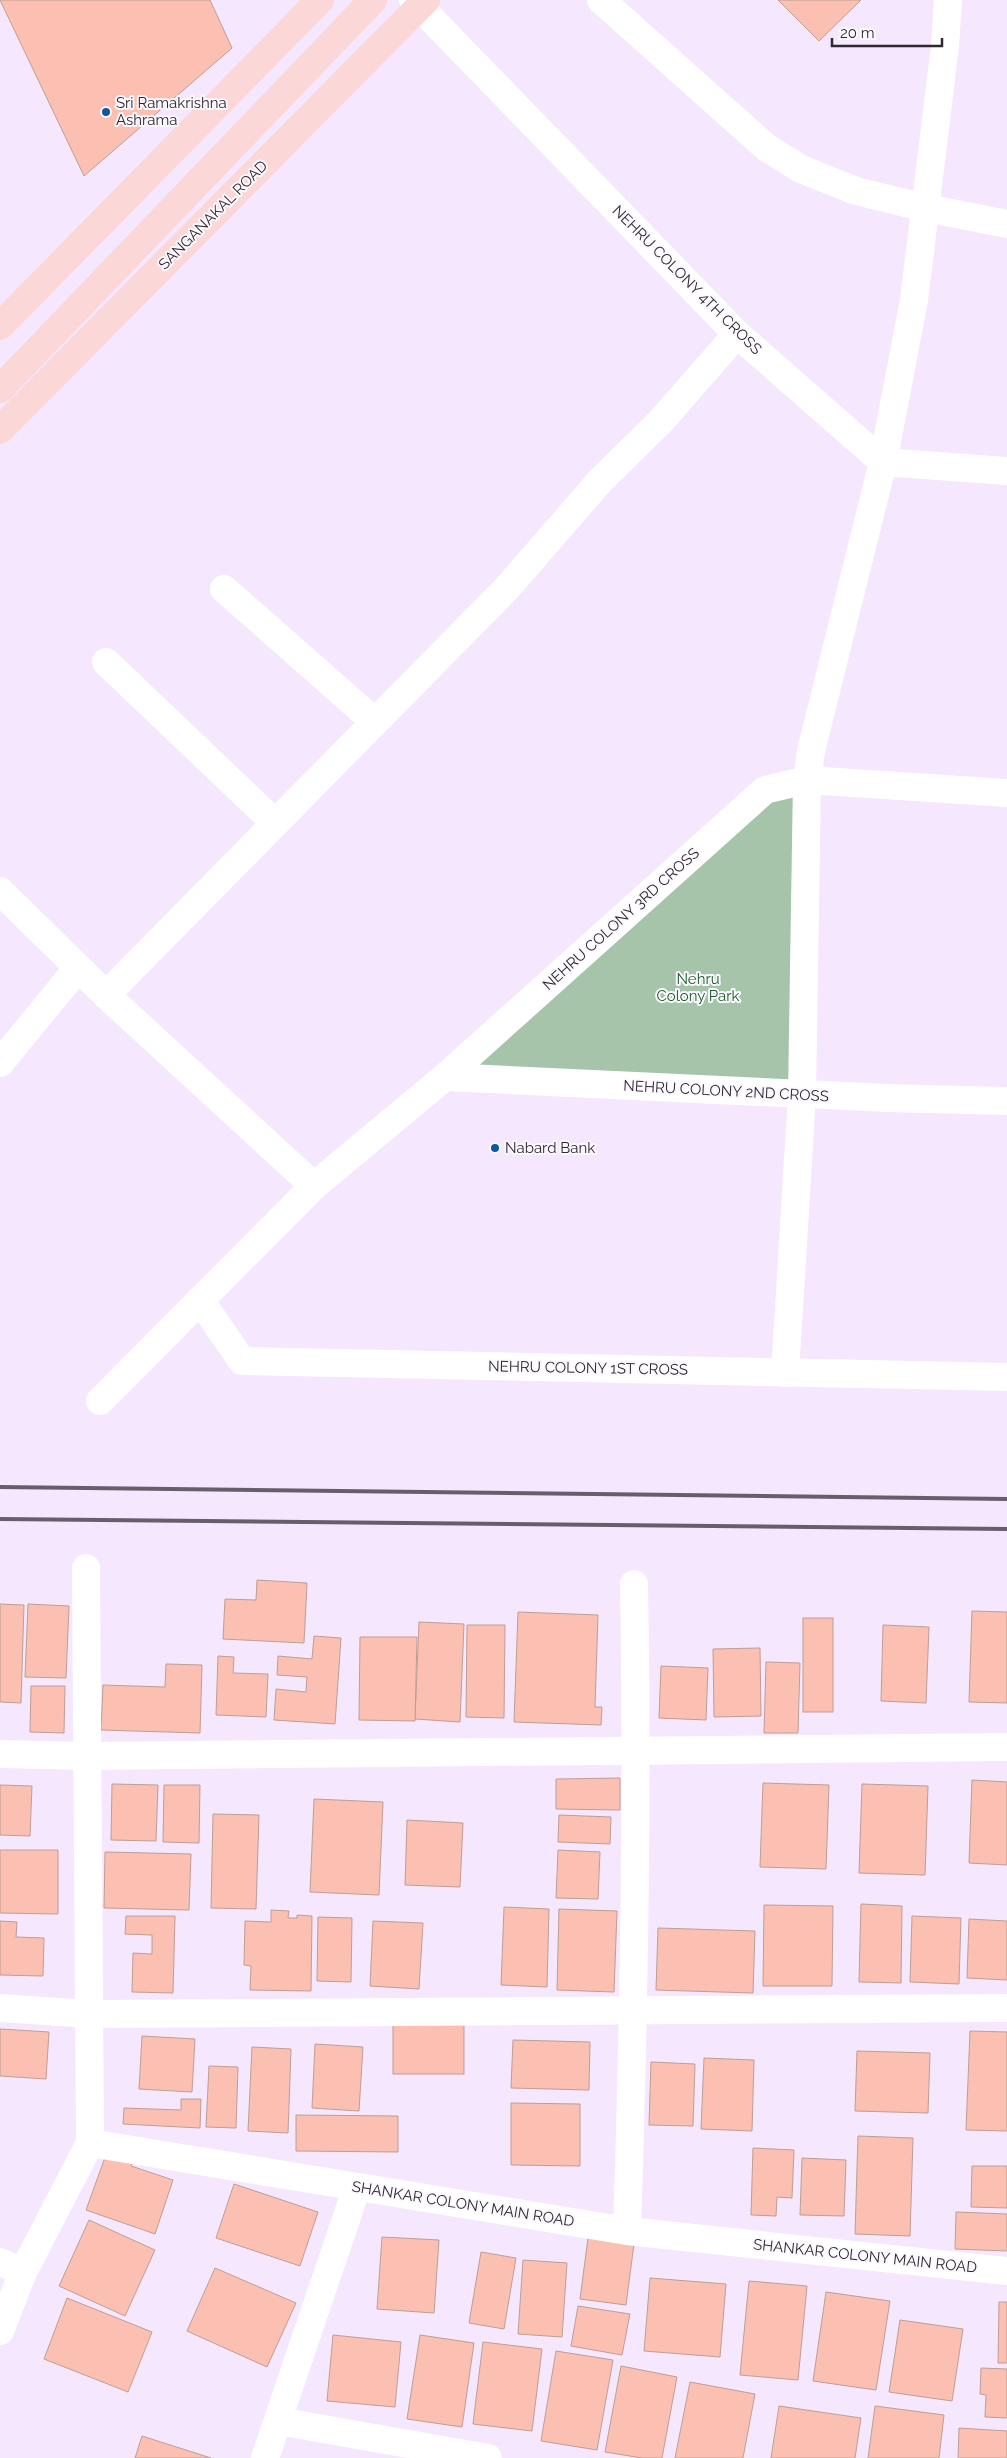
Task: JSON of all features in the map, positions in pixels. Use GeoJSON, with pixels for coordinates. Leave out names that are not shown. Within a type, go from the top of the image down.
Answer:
{"type":"FeatureCollection","features":[{"type":"Feature","properties":{"kind":"main road"},"geometry":{"type":"LineString","coordinates":[[0,326],[320,0]]}},
{"type":"Feature","properties":{"kind":"main road"},"geometry":{"type":"LineString","coordinates":[[0,388],[373,0]]}},
{"type":"Feature","properties":{"kind":"main road","name":"SANGANAKAL ROAD"},"geometry":{"type":"LineString","coordinates":[[0,430],[420,2]]}},
{"type":"Feature","properties":{"kind":"street"},"geometry":{"type":"LineString","coordinates":[[601,0],[775,154],[801,170],[856,191],[926,208],[1007,224]]}},
{"type":"Feature","properties":{"kind":"street"},"geometry":{"type":"LineString","coordinates":[[785,1373],[802,1094],[807,780],[811,751],[882,462],[914,300],[945,46],[948,0]]}},
{"type":"Feature","properties":{"kind":"street","name":"NEHRU COLONY 4TH CROSS"},"geometry":{"type":"LineString","coordinates":[[420,2],[737,334],[882,462]]}},
{"type":"Feature","properties":{"kind":"street"},"geometry":{"type":"LineString","coordinates":[[106,995],[507,588],[600,481],[661,421],[737,334]]}},
{"type":"Feature","properties":{"kind":"street"},"geometry":{"type":"LineString","coordinates":[[882,462],[1007,471]]}},
{"type":"Feature","properties":{"kind":"street"},"geometry":{"type":"LineString","coordinates":[[224,589],[375,722]]}},
{"type":"Feature","properties":{"kind":"street"},"geometry":{"type":"LineString","coordinates":[[106,662],[275,823]]}},
{"type":"Feature","properties":{"kind":"street","name":"NEHRU COLONY 3RD CROSS"},"geometry":{"type":"LineString","coordinates":[[100,1401],[314,1186],[445,1077],[765,790],[807,780],[1007,793]]}},
{"type":"Feature","properties":{"kind":"street"},"geometry":{"type":"LineString","coordinates":[[0,890],[106,995],[314,1186]]}},
{"type":"Feature","properties":{"kind":"street"},"geometry":{"type":"LineString","coordinates":[[0,1063],[78,968]]}},
{"type":"Feature","properties":{"kind":"street","name":"NEHRU COLONY 2ND CROSS"},"geometry":{"type":"LineString","coordinates":[[445,1077],[802,1094],[1007,1101]]}},
{"type":"Feature","properties":{"kind":"street","name":"NEHRU COLONY 1ST CROSS"},"geometry":{"type":"LineString","coordinates":[[200,1300],[242,1360],[1007,1377]]}},
{"type":"Feature","properties":{"kind":"street"},"geometry":{"type":"LineString","coordinates":[[0,2331],[11,2267],[90,2143],[86,1568]]}},
{"type":"Feature","properties":{"kind":"street"},"geometry":{"type":"LineString","coordinates":[[626,2230],[634,2011],[637,1750],[634,1584]]}},
{"type":"Feature","properties":{"kind":"street"},"geometry":{"type":"LineString","coordinates":[[0,1754],[87,1756],[1007,1747]]}},
{"type":"Feature","properties":{"kind":"street"},"geometry":{"type":"LineString","coordinates":[[0,2008],[90,2014],[1007,2008]]}},
{"type":"Feature","properties":{"kind":"street","name":"SHANKAR COLONY MAIN ROAD"},"geometry":{"type":"LineString","coordinates":[[90,2143],[626,2230],[1007,2271]]}},
{"type":"Feature","properties":{"kind":"street"},"geometry":{"type":"LineString","coordinates":[[265,2458],[357,2187]]}},
{"type":"Feature","properties":{"kind":"street"},"geometry":{"type":"LineString","coordinates":[[278,2421],[488,2458]]}},
{"type":"Feature","properties":{"kind":"green space","name":"Nehru Colony Park"},"geometry":{"type":"Polygon","coordinates":[[[798,796],[793,1089],[465,1069],[766,797],[798,796]]]}},
{"type":"Feature","properties":{"kind":"building","name":"Sri Ramakrishna Ashrama"},"geometry":{"type":"Polygon","coordinates":[[[0,0],[210,0],[232,48],[84,176],[0,0]]]}},
{"type":"Feature","properties":{"kind":"building"},"geometry":{"type":"Polygon","coordinates":[[[778,0],[861,0],[819,41],[778,0]]]}},
{"type":"Feature","properties":{"kind":"building"},"geometry":{"type":"Polygon","coordinates":[[[257,1580],[307,1583],[304,1643],[223,1639],[225,1599],[256,1600],[257,1580]]]}},
{"type":"Feature","properties":{"kind":"building"},"geometry":{"type":"Polygon","coordinates":[[[0,1604],[24,1605],[21,1703],[0,1702],[0,1604]]]}},
{"type":"Feature","properties":{"kind":"building"},"geometry":{"type":"Polygon","coordinates":[[[28,1604],[69,1606],[66,1678],[25,1677],[28,1604]]]}},
{"type":"Feature","properties":{"kind":"building"},"geometry":{"type":"Polygon","coordinates":[[[972,1611],[1007,1612],[1007,1703],[969,1702],[972,1611]]]}},
{"type":"Feature","properties":{"kind":"building"},"geometry":{"type":"Polygon","coordinates":[[[518,1612],[598,1615],[595,1707],[602,1707],[601,1725],[514,1722],[518,1612]]]}},
{"type":"Feature","properties":{"kind":"building"},"geometry":{"type":"Polygon","coordinates":[[[803,1618],[833,1618],[833,1712],[803,1712],[803,1618]]]}},
{"type":"Feature","properties":{"kind":"building"},"geometry":{"type":"Polygon","coordinates":[[[419,1622],[464,1624],[460,1722],[415,1719],[419,1622]]]}},
{"type":"Feature","properties":{"kind":"building"},"geometry":{"type":"Polygon","coordinates":[[[467,1625],[505,1625],[504,1718],[466,1717],[467,1625]]]}},
{"type":"Feature","properties":{"kind":"building"},"geometry":{"type":"Polygon","coordinates":[[[883,1625],[929,1627],[926,1703],[881,1701],[883,1625]]]}},
{"type":"Feature","properties":{"kind":"building"},"geometry":{"type":"Polygon","coordinates":[[[314,1636],[341,1638],[335,1724],[274,1720],[276,1689],[306,1692],[307,1677],[277,1675],[278,1656],[312,1659],[314,1636]]]}},
{"type":"Feature","properties":{"kind":"building"},"geometry":{"type":"Polygon","coordinates":[[[360,1637],[417,1637],[415,1721],[359,1720],[360,1637]]]}},
{"type":"Feature","properties":{"kind":"building"},"geometry":{"type":"Polygon","coordinates":[[[760,1648],[761,1716],[714,1717],[713,1649],[760,1648]]]}},
{"type":"Feature","properties":{"kind":"building"},"geometry":{"type":"Polygon","coordinates":[[[218,1656],[234,1657],[233,1673],[268,1674],[266,1717],[216,1715],[218,1656]]]}},
{"type":"Feature","properties":{"kind":"building"},"geometry":{"type":"Polygon","coordinates":[[[766,1662],[800,1663],[798,1733],[764,1733],[766,1662]]]}},
{"type":"Feature","properties":{"kind":"building"},"geometry":{"type":"Polygon","coordinates":[[[166,1664],[202,1665],[200,1733],[101,1730],[103,1685],[165,1687],[166,1664]]]}},
{"type":"Feature","properties":{"kind":"building"},"geometry":{"type":"Polygon","coordinates":[[[661,1666],[708,1668],[706,1720],[659,1718],[661,1666]]]}},
{"type":"Feature","properties":{"kind":"building"},"geometry":{"type":"Polygon","coordinates":[[[31,1686],[65,1686],[64,1733],[30,1732],[31,1686]]]}},
{"type":"Feature","properties":{"kind":"building"},"geometry":{"type":"Polygon","coordinates":[[[620,1778],[620,1810],[556,1809],[556,1779],[620,1778]]]}},
{"type":"Feature","properties":{"kind":"building"},"geometry":{"type":"Polygon","coordinates":[[[972,1780],[1007,1782],[1007,1865],[969,1863],[972,1780]]]}},
{"type":"Feature","properties":{"kind":"building"},"geometry":{"type":"Polygon","coordinates":[[[763,1783],[829,1785],[826,1869],[760,1867],[763,1783]]]}},
{"type":"Feature","properties":{"kind":"building"},"geometry":{"type":"Polygon","coordinates":[[[112,1784],[158,1785],[156,1841],[111,1840],[112,1784]]]}},
{"type":"Feature","properties":{"kind":"building"},"geometry":{"type":"Polygon","coordinates":[[[862,1784],[928,1786],[925,1875],[859,1873],[862,1784]]]}},
{"type":"Feature","properties":{"kind":"building"},"geometry":{"type":"Polygon","coordinates":[[[0,1785],[32,1786],[30,1836],[0,1835],[0,1785]]]}},
{"type":"Feature","properties":{"kind":"building"},"geometry":{"type":"Polygon","coordinates":[[[164,1785],[200,1785],[199,1843],[163,1842],[164,1785]]]}},
{"type":"Feature","properties":{"kind":"building"},"geometry":{"type":"Polygon","coordinates":[[[314,1799],[383,1802],[379,1895],[310,1892],[314,1799]]]}},
{"type":"Feature","properties":{"kind":"building"},"geometry":{"type":"Polygon","coordinates":[[[213,1814],[259,1815],[256,1909],[211,1908],[213,1814]]]}},
{"type":"Feature","properties":{"kind":"building"},"geometry":{"type":"Polygon","coordinates":[[[559,1815],[611,1817],[610,1844],[558,1842],[559,1815]]]}},
{"type":"Feature","properties":{"kind":"building"},"geometry":{"type":"Polygon","coordinates":[[[407,1820],[463,1823],[460,1887],[405,1885],[407,1820]]]}},
{"type":"Feature","properties":{"kind":"building"},"geometry":{"type":"Polygon","coordinates":[[[0,1850],[58,1850],[58,1914],[0,1913],[0,1850]]]}},
{"type":"Feature","properties":{"kind":"building"},"geometry":{"type":"Polygon","coordinates":[[[558,1850],[600,1852],[598,1899],[556,1898],[558,1850]]]}},
{"type":"Feature","properties":{"kind":"building"},"geometry":{"type":"Polygon","coordinates":[[[105,1852],[191,1854],[189,1910],[104,1908],[105,1852]]]}},
{"type":"Feature","properties":{"kind":"building"},"geometry":{"type":"Polygon","coordinates":[[[861,1904],[902,1906],[901,1983],[859,1982],[861,1904]]]}},
{"type":"Feature","properties":{"kind":"building"},"geometry":{"type":"Polygon","coordinates":[[[764,1905],[833,1906],[832,1986],[763,1986],[764,1905]]]}},
{"type":"Feature","properties":{"kind":"building"},"geometry":{"type":"Polygon","coordinates":[[[504,1907],[549,1909],[547,1987],[501,1985],[504,1907]]]}},
{"type":"Feature","properties":{"kind":"building"},"geometry":{"type":"Polygon","coordinates":[[[559,1909],[617,1911],[614,1992],[557,1990],[559,1909]]]}},
{"type":"Feature","properties":{"kind":"building"},"geometry":{"type":"Polygon","coordinates":[[[271,1910],[289,1911],[288,1918],[297,1918],[297,1915],[312,1916],[311,1991],[250,1990],[251,1966],[244,1965],[245,1921],[271,1922],[271,1910]]]}},
{"type":"Feature","properties":{"kind":"building"},"geometry":{"type":"Polygon","coordinates":[[[126,1916],[175,1916],[173,1993],[132,1992],[133,1953],[152,1954],[152,1935],[125,1934],[126,1916]]]}},
{"type":"Feature","properties":{"kind":"building"},"geometry":{"type":"Polygon","coordinates":[[[912,1916],[961,1918],[959,1984],[910,1982],[912,1916]]]}},
{"type":"Feature","properties":{"kind":"building"},"geometry":{"type":"Polygon","coordinates":[[[318,1917],[352,1918],[351,1982],[317,1981],[318,1917]]]}},
{"type":"Feature","properties":{"kind":"building"},"geometry":{"type":"Polygon","coordinates":[[[969,1919],[1007,1921],[1007,1980],[967,1978],[969,1919]]]}},
{"type":"Feature","properties":{"kind":"building"},"geometry":{"type":"Polygon","coordinates":[[[0,1921],[17,1922],[16,1937],[44,1938],[43,1976],[0,1975],[0,1921]]]}},
{"type":"Feature","properties":{"kind":"building"},"geometry":{"type":"Polygon","coordinates":[[[373,1921],[423,1923],[419,1989],[370,1986],[373,1921]]]}},
{"type":"Feature","properties":{"kind":"building"},"geometry":{"type":"Polygon","coordinates":[[[658,1928],[755,1931],[753,1993],[656,1990],[658,1928]]]}},
{"type":"Feature","properties":{"kind":"building"},"geometry":{"type":"Polygon","coordinates":[[[393,2024],[464,2024],[464,2074],[393,2074],[393,2024]]]}},
{"type":"Feature","properties":{"kind":"building"},"geometry":{"type":"Polygon","coordinates":[[[0,2029],[49,2032],[46,2079],[0,2076],[0,2029]]]}},
{"type":"Feature","properties":{"kind":"building"},"geometry":{"type":"Polygon","coordinates":[[[970,2031],[1007,2032],[1007,2131],[966,2130],[970,2031]]]}},
{"type":"Feature","properties":{"kind":"building"},"geometry":{"type":"Polygon","coordinates":[[[142,2036],[195,2039],[192,2092],[139,2089],[142,2036]]]}},
{"type":"Feature","properties":{"kind":"building"},"geometry":{"type":"Polygon","coordinates":[[[513,2040],[590,2042],[589,2090],[511,2088],[513,2040]]]}},
{"type":"Feature","properties":{"kind":"building"},"geometry":{"type":"Polygon","coordinates":[[[315,2044],[363,2047],[359,2111],[312,2108],[315,2044]]]}},
{"type":"Feature","properties":{"kind":"building"},"geometry":{"type":"Polygon","coordinates":[[[252,2047],[291,2049],[288,2133],[248,2131],[252,2047]]]}},
{"type":"Feature","properties":{"kind":"building"},"geometry":{"type":"Polygon","coordinates":[[[857,2051],[930,2053],[928,2113],[855,2111],[857,2051]]]}},
{"type":"Feature","properties":{"kind":"building"},"geometry":{"type":"Polygon","coordinates":[[[704,2058],[754,2060],[752,2131],[701,2129],[704,2058]]]}},
{"type":"Feature","properties":{"kind":"building"},"geometry":{"type":"Polygon","coordinates":[[[651,2062],[695,2064],[693,2126],[649,2125],[651,2062]]]}},
{"type":"Feature","properties":{"kind":"building"},"geometry":{"type":"Polygon","coordinates":[[[209,2066],[238,2067],[236,2128],[206,2127],[209,2066]]]}},
{"type":"Feature","properties":{"kind":"building"},"geometry":{"type":"Polygon","coordinates":[[[181,2099],[201,2099],[200,2128],[123,2124],[124,2108],[181,2110],[181,2099]]]}},
{"type":"Feature","properties":{"kind":"building"},"geometry":{"type":"Polygon","coordinates":[[[511,2103],[580,2104],[580,2166],[511,2165],[511,2103]]]}},
{"type":"Feature","properties":{"kind":"building"},"geometry":{"type":"Polygon","coordinates":[[[296,2115],[398,2116],[398,2152],[296,2151],[296,2115]]]}},
{"type":"Feature","properties":{"kind":"building"},"geometry":{"type":"Polygon","coordinates":[[[858,2136],[913,2138],[910,2236],[855,2234],[858,2136]]]}},
{"type":"Feature","properties":{"kind":"building"},"geometry":{"type":"Polygon","coordinates":[[[753,2148],[794,2150],[792,2198],[777,2197],[776,2216],[751,2215],[753,2148]]]}},
{"type":"Feature","properties":{"kind":"building"},"geometry":{"type":"Polygon","coordinates":[[[107,2152],[133,2161],[131,2166],[173,2180],[155,2234],[86,2210],[107,2152]]]}},
{"type":"Feature","properties":{"kind":"building"},"geometry":{"type":"Polygon","coordinates":[[[802,2158],[846,2160],[844,2216],[800,2215],[802,2158]]]}},
{"type":"Feature","properties":{"kind":"building"},"geometry":{"type":"Polygon","coordinates":[[[972,2166],[1007,2166],[1007,2208],[971,2207],[972,2166]]]}},
{"type":"Feature","properties":{"kind":"building"},"geometry":{"type":"Polygon","coordinates":[[[234,2184],[318,2212],[300,2266],[216,2238],[234,2184]]]}},
{"type":"Feature","properties":{"kind":"building"},"geometry":{"type":"Polygon","coordinates":[[[956,2212],[1007,2214],[1007,2251],[955,2249],[956,2212]]]}},
{"type":"Feature","properties":{"kind":"building"},"geometry":{"type":"Polygon","coordinates":[[[89,2220],[155,2250],[125,2316],[59,2286],[89,2220]]]}},
{"type":"Feature","properties":{"kind":"building"},"geometry":{"type":"Polygon","coordinates":[[[382,2237],[439,2240],[434,2313],[377,2309],[382,2237]]]}},
{"type":"Feature","properties":{"kind":"building"},"geometry":{"type":"Polygon","coordinates":[[[588,2238],[634,2244],[626,2305],[580,2299],[588,2238]]]}},
{"type":"Feature","properties":{"kind":"building"},"geometry":{"type":"Polygon","coordinates":[[[481,2252],[516,2258],[504,2329],[469,2323],[481,2252]]]}},
{"type":"Feature","properties":{"kind":"building"},"geometry":{"type":"Polygon","coordinates":[[[523,2260],[567,2263],[562,2337],[518,2334],[523,2260]]]}},
{"type":"Feature","properties":{"kind":"building"},"geometry":{"type":"Polygon","coordinates":[[[215,2268],[296,2303],[267,2367],[187,2331],[215,2268]]]}},
{"type":"Feature","properties":{"kind":"building"},"geometry":{"type":"Polygon","coordinates":[[[650,2278],[726,2284],[720,2357],[644,2351],[650,2278]]]}},
{"type":"Feature","properties":{"kind":"building"},"geometry":{"type":"Polygon","coordinates":[[[749,2281],[807,2286],[798,2380],[740,2375],[749,2281]]]}},
{"type":"Feature","properties":{"kind":"building"},"geometry":{"type":"Polygon","coordinates":[[[826,2292],[890,2301],[876,2390],[813,2381],[826,2292]]]}},
{"type":"Feature","properties":{"kind":"building"},"geometry":{"type":"Polygon","coordinates":[[[67,2298],[152,2332],[128,2392],[44,2359],[67,2298]]]}},
{"type":"Feature","properties":{"kind":"building"},"geometry":{"type":"Polygon","coordinates":[[[999,2302],[1007,2302],[1007,2363],[998,2363],[999,2302]]]}},
{"type":"Feature","properties":{"kind":"building"},"geometry":{"type":"Polygon","coordinates":[[[578,2306],[630,2314],[622,2355],[571,2346],[578,2306]]]}},
{"type":"Feature","properties":{"kind":"building"},"geometry":{"type":"Polygon","coordinates":[[[900,2320],[963,2329],[952,2401],[889,2392],[900,2320]]]}},
{"type":"Feature","properties":{"kind":"building"},"geometry":{"type":"Polygon","coordinates":[[[333,2335],[401,2342],[395,2407],[327,2401],[333,2335]]]}},
{"type":"Feature","properties":{"kind":"building"},"geometry":{"type":"Polygon","coordinates":[[[420,2335],[474,2343],[462,2427],[407,2419],[420,2335]]]}},
{"type":"Feature","properties":{"kind":"building"},"geometry":{"type":"Polygon","coordinates":[[[483,2342],[542,2349],[532,2431],[473,2424],[483,2342]]]}},
{"type":"Feature","properties":{"kind":"building"},"geometry":{"type":"Polygon","coordinates":[[[556,2351],[613,2360],[597,2450],[541,2441],[556,2351]]]}},
{"type":"Feature","properties":{"kind":"building"},"geometry":{"type":"Polygon","coordinates":[[[621,2366],[677,2377],[662,2458],[642,2458],[605,2452],[621,2366]]]}},
{"type":"Feature","properties":{"kind":"building"},"geometry":{"type":"Polygon","coordinates":[[[981,2368],[1007,2369],[1007,2418],[985,2417],[986,2395],[980,2394],[981,2368]]]}},
{"type":"Feature","properties":{"kind":"building"},"geometry":{"type":"Polygon","coordinates":[[[690,2382],[755,2394],[743,2458],[675,2458],[690,2382]]]}},
{"type":"Feature","properties":{"kind":"building"},"geometry":{"type":"Polygon","coordinates":[[[779,2406],[861,2418],[855,2458],[771,2458],[779,2406]]]}},
{"type":"Feature","properties":{"kind":"building"},"geometry":{"type":"Polygon","coordinates":[[[875,2406],[944,2415],[939,2458],[868,2458],[875,2406]]]}},
{"type":"Feature","properties":{"kind":"building"},"geometry":{"type":"Polygon","coordinates":[[[959,2428],[1007,2431],[1007,2458],[958,2458],[959,2428]]]}},
{"type":"Feature","properties":{"kind":"building"},"geometry":{"type":"Polygon","coordinates":[[[142,2436],[211,2458],[135,2458],[142,2436]]]}},
{"type":"Feature","properties":{"kind":"railway"},"geometry":{"type":"LineString","coordinates":[[0,1487],[1007,1499]]}},
{"type":"Feature","properties":{"kind":"railway"},"geometry":{"type":"LineString","coordinates":[[0,1519],[1007,1529]]}},
{"type":"Feature","properties":{"kind":"place","name":"Sri Ramakrishna Ashrama"},"geometry":{"type":"Point","coordinates":[106,112]}},
{"type":"Feature","properties":{"kind":"place","name":"Nabard Bank"},"geometry":{"type":"Point","coordinates":[495,1148]}}]}
